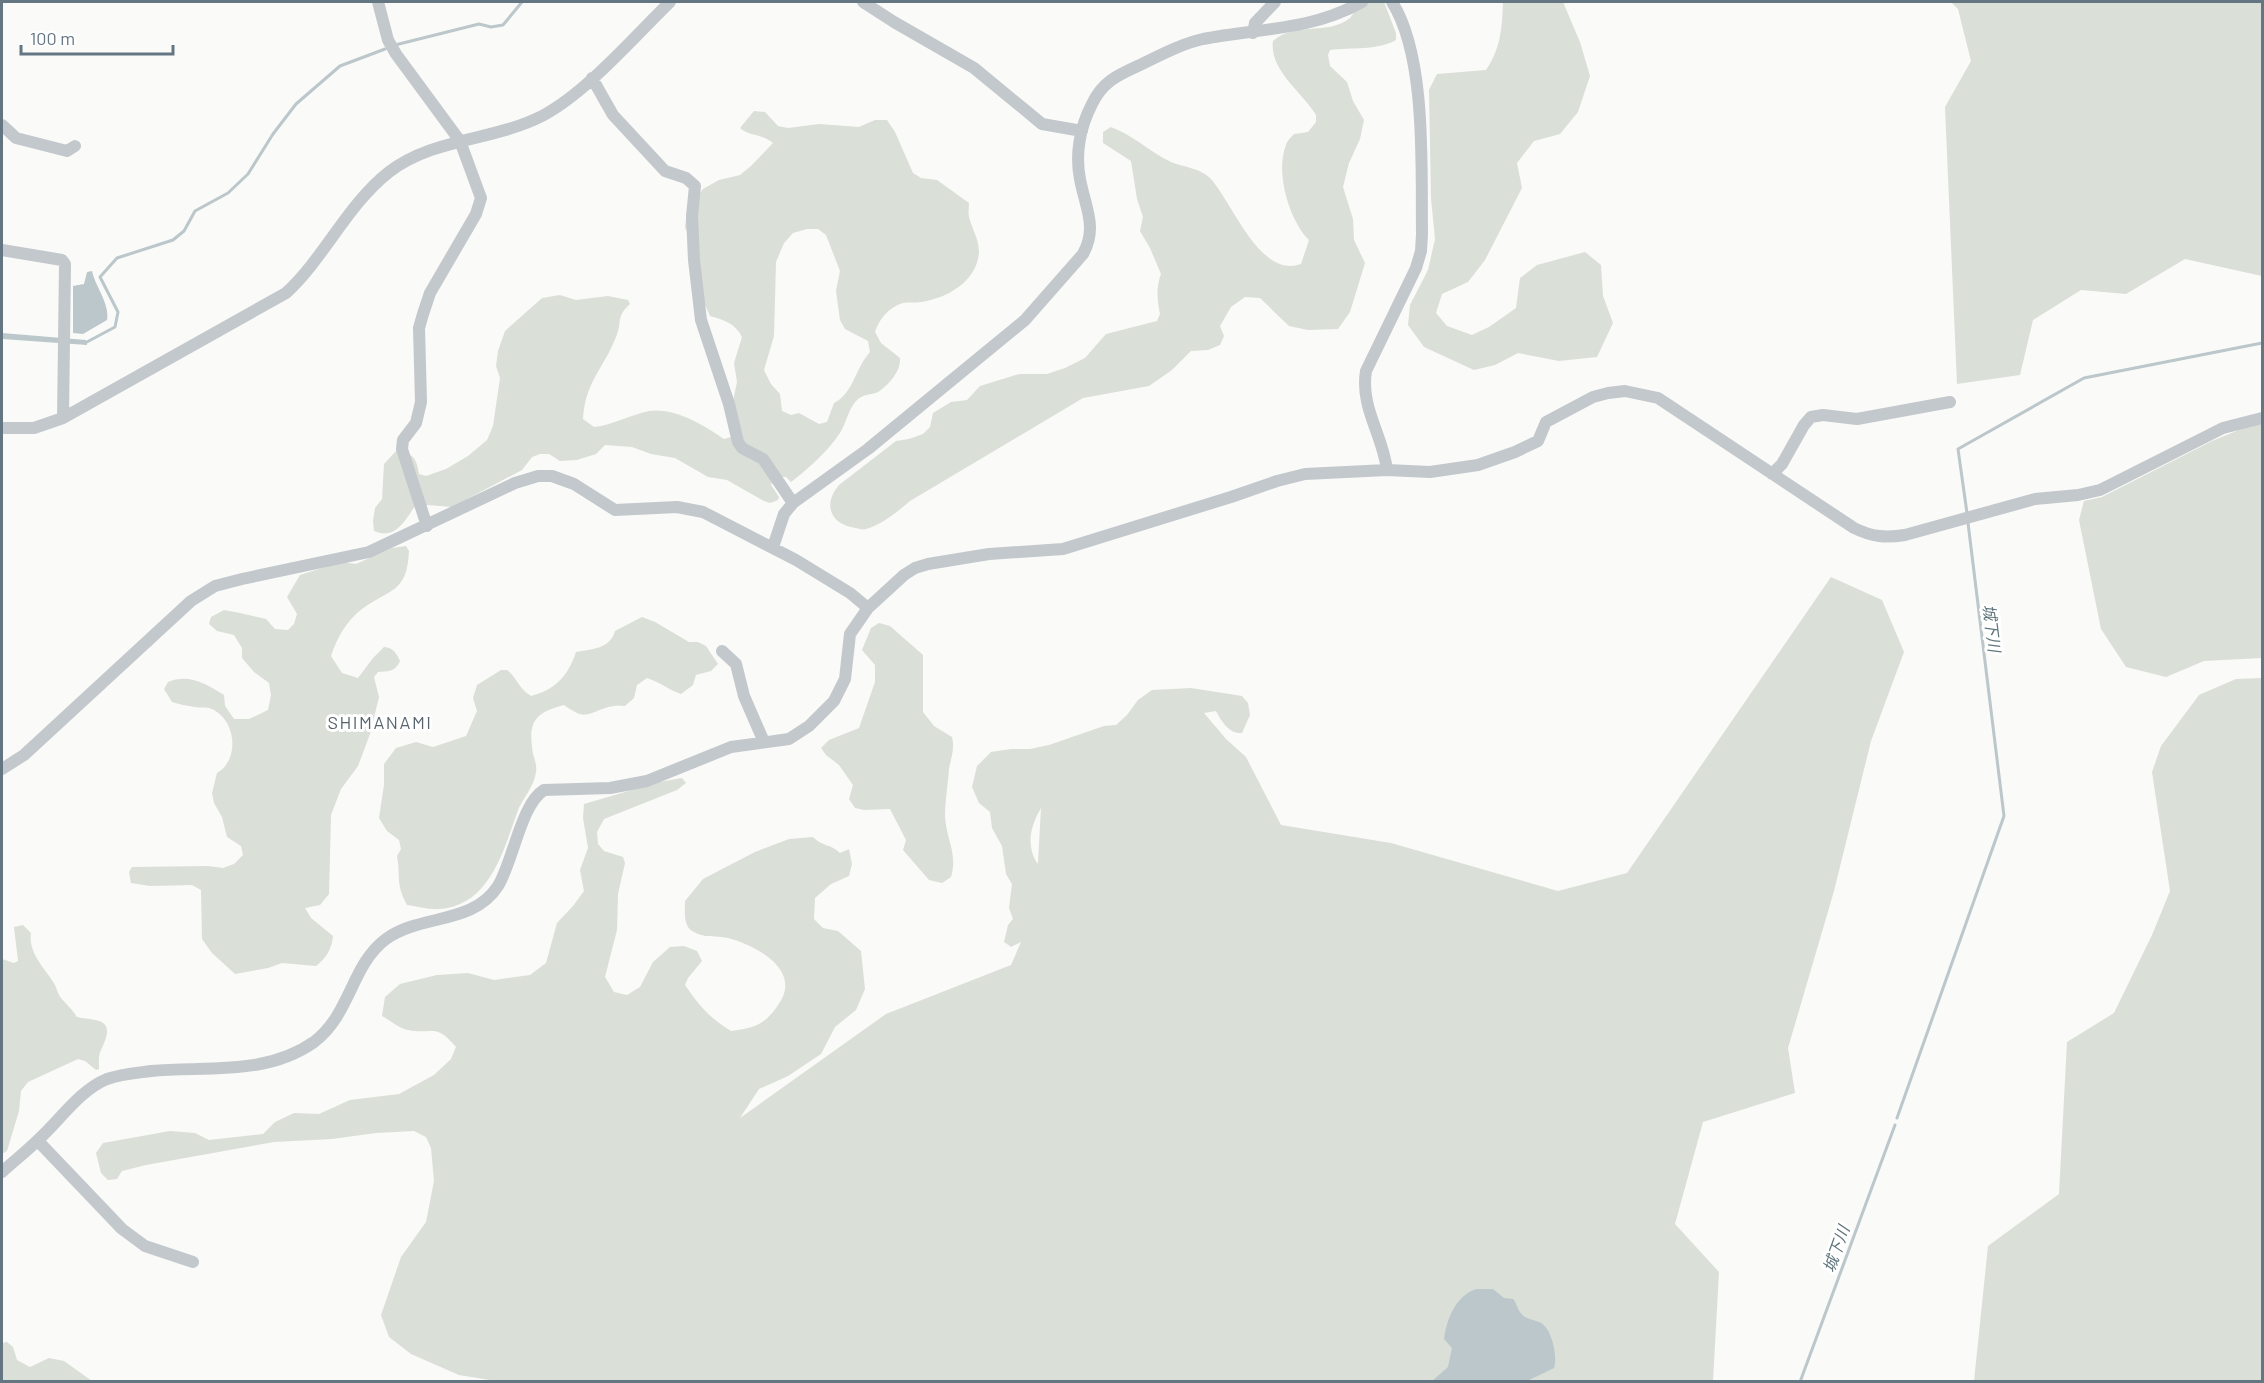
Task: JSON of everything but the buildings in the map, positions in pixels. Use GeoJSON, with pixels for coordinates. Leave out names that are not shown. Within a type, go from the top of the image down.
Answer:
{"type":"FeatureCollection","features":[{"type":"Feature","properties":{"kind":"street"},"geometry":{"type":"LineString","coordinates":[[378,2],[388,40],[460,141],[481,198],[476,214],[430,293],[419,328],[421,402],[416,423],[403,440],[402,449],[427,526]]}},
{"type":"Feature","properties":{"kind":"street"},"geometry":{"type":"LineString","coordinates":[[2,428],[34,428],[63,418],[286,292],[305,276],[364,196],[389,172],[409,159],[541,116],[571,96],[592,78],[670,2]]}},
{"type":"Feature","properties":{"kind":"street"},"geometry":{"type":"LineString","coordinates":[[863,2],[974,68],[1042,124],[1082,132]]}},
{"type":"Feature","properties":{"kind":"street"},"geometry":{"type":"LineString","coordinates":[[1253,33],[1255,23],[1275,2]]}},
{"type":"Feature","properties":{"kind":"street"},"geometry":{"type":"LineString","coordinates":[[773,547],[784,514],[793,503],[867,449],[1025,320],[1083,254],[1090,243],[1091,231],[1080,179],[1078,157],[1082,132],[1092,102],[1107,81],[1186,44],[1204,39],[1306,24],[1331,17],[1362,2]]}},
{"type":"Feature","properties":{"kind":"street"},"geometry":{"type":"LineString","coordinates":[[1387,470],[1385,452],[1365,401],[1364,381],[1366,371],[1416,268],[1421,251],[1422,234],[1419,103],[1407,36],[1398,10],[1392,2]]}},
{"type":"Feature","properties":{"kind":"street"},"geometry":{"type":"LineString","coordinates":[[592,78],[613,116],[665,171],[686,178],[695,186],[692,216],[694,260],[701,320],[729,404],[738,442],[742,448],[763,459],[793,503]]}},
{"type":"Feature","properties":{"kind":"street"},"geometry":{"type":"LineString","coordinates":[[2,125],[16,138],[68,151],[75,146]]}},
{"type":"Feature","properties":{"kind":"street"},"geometry":{"type":"LineString","coordinates":[[2,250],[62,260],[65,264],[63,418]]}},
{"type":"Feature","properties":{"kind":"street"},"geometry":{"type":"LineString","coordinates":[[2,1172],[38,1141],[86,1093],[104,1080],[157,1071],[253,1066],[290,1054],[315,1040],[339,1017],[365,962],[383,941],[405,928],[468,911],[487,900],[500,883],[532,801],[544,790],[610,788],[647,781],[731,747],[789,739],[809,726],[834,701],[845,679],[850,634],[868,608],[904,575],[928,564],[989,554],[1063,549],[1295,476],[1387,470],[1430,472],[1478,465],[1538,441],[1546,422],[1593,398],[1625,391],[1658,398],[1854,528],[1867,535],[1888,538],[2035,499],[2078,495],[2100,490],[2223,428],[2262,418]]}},
{"type":"Feature","properties":{"kind":"street"},"geometry":{"type":"LineString","coordinates":[[1772,474],[1782,464],[1804,424],[1811,417],[1822,415],[1857,419],[1950,402]]}},
{"type":"Feature","properties":{"kind":"street"},"geometry":{"type":"LineString","coordinates":[[2,769],[24,755],[204,591],[270,571],[369,552],[515,483],[538,476],[563,479],[615,510],[677,507],[703,512],[773,547],[850,593],[868,608]]}},
{"type":"Feature","properties":{"kind":"street"},"geometry":{"type":"LineString","coordinates":[[722,651],[736,664],[744,696],[764,742]]}},
{"type":"Feature","properties":{"kind":"street"},"geometry":{"type":"LineString","coordinates":[[38,1141],[122,1229],[145,1246],[194,1262]]}},
{"type":"Feature","properties":{"kind":"shaded area"},"geometry":{"type":"Polygon","coordinates":[[[1360,2],[1384,2],[1396,33],[1396,40],[1380,46],[1330,50],[1328,55],[1330,66],[1347,82],[1353,101],[1364,120],[1360,139],[1349,163],[1343,187],[1353,219],[1354,240],[1365,263],[1350,312],[1338,329],[1308,330],[1289,326],[1260,298],[1245,297],[1231,307],[1220,326],[1224,336],[1220,345],[1208,350],[1191,351],[1172,370],[1149,386],[1083,398],[910,501],[872,527],[863,529],[847,526],[835,518],[830,507],[834,492],[839,485],[896,441],[923,434],[930,427],[933,413],[951,402],[967,400],[980,386],[1019,374],[1047,374],[1065,368],[1085,358],[1106,334],[1157,321],[1160,314],[1158,284],[1161,274],[1140,231],[1143,217],[1137,199],[1131,161],[1103,143],[1103,132],[1111,127],[1127,134],[1171,162],[1206,175],[1219,189],[1248,235],[1260,249],[1272,260],[1286,266],[1301,264],[1309,240],[1295,221],[1290,208],[1283,182],[1283,156],[1289,139],[1294,134],[1308,132],[1316,122],[1316,115],[1281,71],[1273,52],[1273,41],[1291,32],[1341,23],[1350,18],[1360,2]]]}},
{"type":"Feature","properties":{"kind":"shaded area"},"geometry":{"type":"Polygon","coordinates":[[[1503,2],[1563,2],[1580,42],[1590,76],[1578,112],[1560,134],[1534,141],[1517,163],[1522,188],[1485,260],[1468,282],[1442,294],[1436,313],[1447,326],[1472,335],[1489,327],[1516,308],[1520,278],[1537,265],[1585,252],[1601,265],[1603,296],[1613,323],[1597,357],[1559,361],[1518,353],[1495,365],[1474,370],[1424,347],[1408,325],[1410,305],[1428,270],[1435,239],[1431,198],[1429,90],[1437,74],[1486,70],[1498,46],[1503,2]]]}},
{"type":"Feature","properties":{"kind":"shaded area"},"geometry":{"type":"Polygon","coordinates":[[[1951,2],[2262,2],[2262,276],[2185,259],[2126,294],[2081,290],[2033,320],[2020,375],[1957,384],[1945,107],[1971,61],[1958,9],[1951,2]]]}},
{"type":"Feature","properties":{"kind":"shaded area"},"geometry":{"type":"Polygon","coordinates":[[[754,111],[765,112],[778,126],[788,128],[819,124],[859,127],[875,120],[887,120],[895,132],[913,173],[921,178],[937,180],[969,203],[969,217],[979,247],[973,272],[959,287],[941,297],[921,302],[903,303],[893,307],[885,314],[877,327],[875,332],[881,343],[900,358],[899,368],[890,382],[878,392],[857,400],[835,440],[824,453],[791,482],[786,477],[773,480],[771,485],[779,497],[778,500],[770,503],[727,480],[708,477],[675,458],[651,454],[632,447],[605,445],[596,454],[577,460],[560,461],[549,454],[540,454],[532,457],[522,470],[452,507],[415,506],[398,528],[388,533],[374,531],[375,508],[382,499],[384,464],[397,450],[413,457],[419,474],[426,476],[446,469],[468,456],[487,440],[493,426],[500,378],[496,366],[498,351],[505,331],[542,298],[560,295],[576,300],[608,296],[628,300],[630,304],[622,313],[616,337],[591,385],[583,419],[594,427],[659,410],[688,418],[724,439],[731,437],[729,420],[737,382],[734,363],[742,337],[732,325],[710,316],[702,298],[690,239],[685,227],[687,211],[703,189],[719,180],[740,175],[773,143],[740,128],[754,111]],[[818,229],[793,233],[784,243],[776,262],[774,336],[764,370],[771,384],[780,394],[782,411],[791,415],[799,413],[819,424],[827,422],[834,403],[846,393],[870,352],[868,341],[845,329],[840,320],[836,291],[840,271],[826,235],[818,229]]]}},
{"type":"Feature","properties":{"kind":"shaded area"},"geometry":{"type":"Polygon","coordinates":[[[92,271],[104,301],[107,320],[83,334],[73,333],[73,286],[84,284],[87,272],[92,271]]]}},
{"type":"Feature","properties":{"kind":"shaded area"},"geometry":{"type":"Polygon","coordinates":[[[2,333],[86,340],[87,345],[2,339],[2,333]]]}},
{"type":"Feature","properties":{"kind":"shaded area"},"geometry":{"type":"Polygon","coordinates":[[[2262,424],[2262,658],[2204,661],[2166,677],[2126,667],[2101,629],[2079,520],[2084,501],[2102,497],[2212,441],[2251,425],[2262,424]]]}},
{"type":"Feature","properties":{"kind":"shaded area"},"geometry":{"type":"Polygon","coordinates":[[[406,546],[409,551],[408,565],[401,582],[396,588],[372,602],[351,619],[339,636],[331,656],[342,673],[358,678],[384,647],[394,651],[400,661],[394,669],[378,672],[374,677],[379,697],[370,734],[358,766],[341,789],[331,815],[329,894],[320,905],[305,908],[311,918],[333,936],[330,949],[316,966],[282,963],[235,974],[212,953],[202,939],[201,890],[192,885],[150,886],[131,883],[129,872],[132,867],[208,866],[223,868],[234,864],[243,855],[241,846],[227,837],[212,793],[217,773],[225,767],[230,758],[232,739],[230,729],[218,713],[209,708],[172,702],[164,689],[168,682],[183,679],[204,684],[224,695],[225,706],[234,719],[249,719],[268,710],[271,695],[269,683],[254,672],[242,658],[242,648],[234,635],[217,631],[209,624],[211,617],[224,610],[266,619],[275,629],[288,630],[294,624],[297,614],[287,597],[300,575],[341,562],[356,564],[392,548],[406,546]]]}},
{"type":"Feature","properties":{"kind":"shaded area"},"geometry":{"type":"Polygon","coordinates":[[[1831,577],[1882,600],[1904,652],[1871,741],[1834,891],[1788,1048],[1795,1093],[1703,1122],[1675,1224],[1719,1272],[1713,1381],[496,1381],[459,1375],[411,1354],[389,1337],[381,1315],[401,1257],[426,1222],[434,1181],[431,1148],[426,1137],[414,1131],[274,1142],[146,1165],[122,1171],[117,1179],[108,1180],[101,1173],[96,1153],[103,1143],[170,1131],[195,1133],[209,1140],[263,1134],[275,1122],[294,1113],[319,1114],[350,1100],[399,1094],[434,1075],[451,1059],[456,1047],[443,1034],[434,1031],[405,1029],[382,1016],[385,997],[400,984],[437,975],[468,973],[494,980],[530,975],[546,963],[557,923],[584,891],[580,870],[588,848],[583,818],[584,804],[659,782],[682,778],[686,783],[677,790],[604,819],[597,832],[598,844],[604,851],[623,857],[625,863],[618,894],[617,930],[605,977],[614,992],[627,995],[640,987],[653,962],[670,947],[684,946],[697,951],[702,961],[685,985],[705,1011],[731,1031],[760,1024],[775,1009],[785,990],[785,979],[780,969],[762,953],[739,941],[706,936],[692,931],[686,922],[685,901],[703,879],[755,852],[789,839],[813,837],[840,853],[849,849],[852,864],[849,876],[831,884],[815,898],[814,919],[823,928],[838,931],[861,951],[865,989],[856,1010],[835,1027],[821,1054],[788,1076],[759,1089],[740,1118],[886,1014],[1011,965],[1021,942],[1011,947],[1004,942],[1008,925],[1013,919],[1009,908],[1012,884],[1006,874],[1002,846],[992,828],[990,812],[979,803],[972,787],[977,766],[991,752],[1049,745],[1104,726],[1116,725],[1138,700],[1152,690],[1191,688],[1242,696],[1248,703],[1250,715],[1242,733],[1233,732],[1223,723],[1216,711],[1204,713],[1226,739],[1246,757],[1281,825],[1391,843],[1558,891],[1627,873],[1831,577]],[[1041,808],[1034,822],[1031,836],[1031,849],[1038,863],[1041,808]]]}},
{"type":"Feature","properties":{"kind":"shaded area"},"geometry":{"type":"Polygon","coordinates":[[[642,617],[689,642],[698,642],[706,646],[718,664],[711,671],[696,675],[693,685],[681,694],[647,678],[637,685],[634,698],[625,706],[610,706],[582,715],[564,705],[539,716],[532,727],[531,734],[536,768],[535,778],[519,808],[492,874],[482,888],[456,906],[435,909],[407,905],[400,885],[397,856],[401,849],[399,840],[387,831],[379,818],[384,785],[384,764],[396,748],[416,742],[433,747],[466,736],[477,711],[473,698],[477,685],[501,670],[507,670],[531,696],[547,690],[565,675],[576,652],[605,645],[613,637],[615,631],[642,617]]]}},
{"type":"Feature","properties":{"kind":"shaded area"},"geometry":{"type":"Polygon","coordinates":[[[879,623],[890,626],[923,655],[923,712],[934,726],[952,737],[953,750],[945,816],[953,868],[951,877],[942,883],[929,880],[903,850],[906,840],[890,809],[855,808],[849,799],[853,785],[839,765],[821,748],[829,740],[859,728],[875,682],[875,665],[862,650],[871,628],[879,623]]]}},
{"type":"Feature","properties":{"kind":"shaded area"},"geometry":{"type":"Polygon","coordinates":[[[2262,678],[2262,1381],[1974,1381],[1988,1246],[2059,1194],[2067,1042],[2114,1013],[2152,935],[2170,891],[2152,772],[2161,746],[2199,695],[2236,679],[2262,678]]]}},
{"type":"Feature","properties":{"kind":"shaded area"},"geometry":{"type":"Polygon","coordinates":[[[23,925],[31,933],[32,948],[61,998],[77,1017],[93,1019],[105,1024],[107,1032],[99,1055],[99,1069],[96,1070],[85,1061],[78,1059],[28,1082],[21,1091],[19,1111],[7,1151],[2,1154],[2,959],[14,963],[18,961],[14,927],[23,925]]]}},
{"type":"Feature","properties":{"kind":"shaded area"},"geometry":{"type":"Polygon","coordinates":[[[1476,1289],[1493,1289],[1504,1298],[1513,1299],[1522,1315],[1545,1326],[1553,1344],[1554,1368],[1527,1381],[1432,1381],[1448,1367],[1452,1348],[1444,1339],[1450,1316],[1458,1302],[1476,1289]]]}},
{"type":"Feature","properties":{"kind":"shaded area"},"geometry":{"type":"Polygon","coordinates":[[[7,1342],[13,1347],[17,1360],[30,1367],[49,1358],[64,1361],[92,1381],[2,1381],[2,1343],[7,1342]]]}},
{"type":"Feature","properties":{"kind":"waterway"},"geometry":{"type":"LineString","coordinates":[[395,45],[479,24],[491,27],[503,25],[522,2]]}},
{"type":"Feature","properties":{"kind":"waterway"},"geometry":{"type":"LineString","coordinates":[[85,343],[115,327],[118,312],[100,277],[117,258],[173,240],[184,231],[195,211],[228,193],[248,174],[273,134],[296,104],[340,66],[385,49]]}},
{"type":"Feature","properties":{"kind":"waterway","name":"城下川"},"geometry":{"type":"LineString","coordinates":[[1967,513],[1958,449],[2084,378],[2262,343]]}},
{"type":"Feature","properties":{"kind":"waterway","name":"城下川"},"geometry":{"type":"LineString","coordinates":[[1897,1118],[2004,816],[1968,523]]}},
{"type":"Feature","properties":{"kind":"waterway","name":"城下川"},"geometry":{"type":"LineString","coordinates":[[1800,1382],[1895,1125]]}},
{"type":"Feature","properties":{"kind":"district","name":"SHIMANAMI"},"geometry":{"type":"Point","coordinates":[380,723]}}]}
